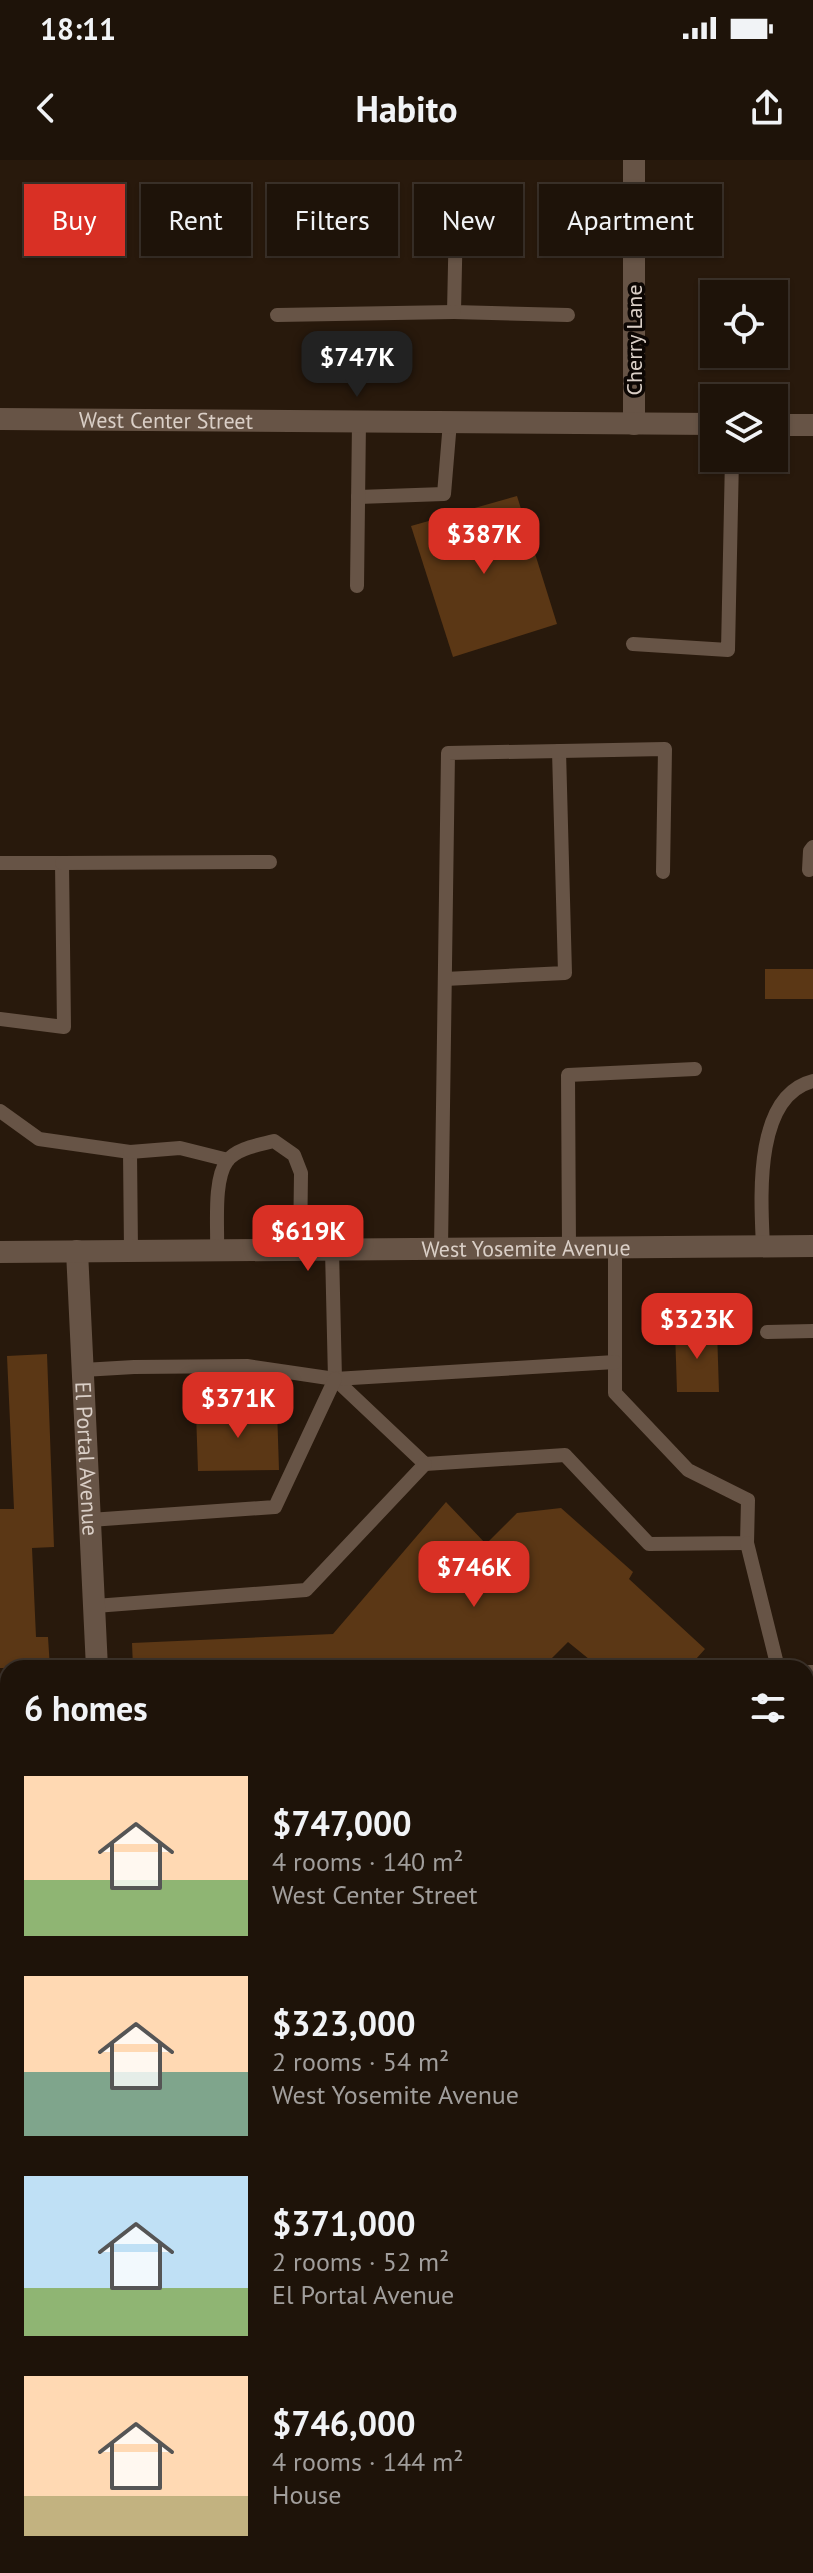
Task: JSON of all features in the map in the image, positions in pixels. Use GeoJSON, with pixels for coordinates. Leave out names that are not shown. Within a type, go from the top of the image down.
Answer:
{"type":"FeatureCollection","features":[{"type":"Feature","properties":{"kind":"street","name":"Cherry Lane"},"geometry":{"type":"LineString","coordinates":[[634,160],[634,424]]}},
{"type":"Feature","properties":{"kind":"street","name":"West Center Street"},"geometry":{"type":"LineString","coordinates":[[0,419],[700,424]]}},
{"type":"Feature","properties":{"kind":"street"},"geometry":{"type":"LineString","coordinates":[[788,425],[813,425]]}},
{"type":"Feature","properties":{"kind":"street","name":"West Yosemite Avenue"},"geometry":{"type":"LineString","coordinates":[[0,1252],[813,1246]]}},
{"type":"Feature","properties":{"kind":"street","name":"El Portal Avenue"},"geometry":{"type":"LineString","coordinates":[[77,1251],[97,1660]]}},
{"type":"Feature","properties":{"kind":"lane"},"geometry":{"type":"LineString","coordinates":[[454,312],[455,256]]}},
{"type":"Feature","properties":{"kind":"lane"},"geometry":{"type":"LineString","coordinates":[[277,315],[454,312],[568,315]]}},
{"type":"Feature","properties":{"kind":"lane"},"geometry":{"type":"LineString","coordinates":[[357,586],[359,422]]}},
{"type":"Feature","properties":{"kind":"lane"},"geometry":{"type":"LineString","coordinates":[[358,497],[444,494],[450,422]]}},
{"type":"Feature","properties":{"kind":"lane"},"geometry":{"type":"LineString","coordinates":[[633,644],[728,650],[732,472]]}},
{"type":"Feature","properties":{"kind":"lane"},"geometry":{"type":"LineString","coordinates":[[441,1249],[448,753],[665,749],[663,872]]}},
{"type":"Feature","properties":{"kind":"lane"},"geometry":{"type":"LineString","coordinates":[[445,979],[565,973],[559,751]]}},
{"type":"Feature","properties":{"kind":"lane"},"geometry":{"type":"LineString","coordinates":[[809,870],[813,847]]}},
{"type":"Feature","properties":{"kind":"lane"},"geometry":{"type":"LineString","coordinates":[[0,863],[270,862]]}},
{"type":"Feature","properties":{"kind":"lane"},"geometry":{"type":"LineString","coordinates":[[0,1019],[64,1027],[62,863]]}},
{"type":"Feature","properties":{"kind":"lane"},"geometry":{"type":"LineString","coordinates":[[569,1248],[568,1075],[695,1069]]}},
{"type":"Feature","properties":{"kind":"lane"},"geometry":{"type":"LineString","coordinates":[[763,1247],[761,1197],[766,1140],[783,1102],[797,1086],[813,1081]]}},
{"type":"Feature","properties":{"kind":"lane"},"geometry":{"type":"LineString","coordinates":[[0,1111],[39,1139],[130,1152],[180,1148],[228,1160]]}},
{"type":"Feature","properties":{"kind":"lane"},"geometry":{"type":"LineString","coordinates":[[217,1250],[219,1179],[228,1160],[249,1147],[274,1141],[294,1155],[301,1173],[300,1250]]}},
{"type":"Feature","properties":{"kind":"lane"},"geometry":{"type":"LineString","coordinates":[[130,1152],[131,1251]]}},
{"type":"Feature","properties":{"kind":"lane"},"geometry":{"type":"LineString","coordinates":[[615,1248],[615,1393],[688,1470],[748,1500],[747,1543],[776,1660]]}},
{"type":"Feature","properties":{"kind":"lane"},"geometry":{"type":"LineString","coordinates":[[90,1520],[275,1507],[335,1379],[332,1250]]}},
{"type":"Feature","properties":{"kind":"lane"},"geometry":{"type":"LineString","coordinates":[[767,1332],[813,1331]]}},
{"type":"Feature","properties":{"kind":"lane"},"geometry":{"type":"LineString","coordinates":[[83,1370],[247,1366],[335,1379],[615,1362]]}},
{"type":"Feature","properties":{"kind":"lane"},"geometry":{"type":"LineString","coordinates":[[335,1379],[425,1464]]}},
{"type":"Feature","properties":{"kind":"lane"},"geometry":{"type":"LineString","coordinates":[[95,1606],[306,1590],[425,1464],[565,1455],[649,1544],[747,1543]]}},
{"type":"Feature","properties":{"kind":"building"},"geometry":{"type":"Polygon","coordinates":[[[517,496],[557,624],[453,657],[411,526],[517,496]]]}},
{"type":"Feature","properties":{"kind":"building"},"geometry":{"type":"Polygon","coordinates":[[[765,969],[813,969],[813,999],[765,999],[765,969]]]}},
{"type":"Feature","properties":{"kind":"building"},"geometry":{"type":"Polygon","coordinates":[[[675,1330],[717,1330],[719,1392],[677,1392],[675,1330]]]}},
{"type":"Feature","properties":{"kind":"building"},"geometry":{"type":"Polygon","coordinates":[[[47,1354],[54,1547],[32,1548],[36,1637],[48,1637],[49,1660],[0,1660],[0,1509],[14,1509],[7,1356],[47,1354]]]}},
{"type":"Feature","properties":{"kind":"building"},"geometry":{"type":"Polygon","coordinates":[[[277,1409],[279,1470],[198,1471],[196,1412],[277,1409]]]}},
{"type":"Feature","properties":{"kind":"building"},"geometry":{"type":"Polygon","coordinates":[[[446,1502],[486,1544],[517,1513],[561,1508],[633,1572],[629,1579],[705,1649],[695,1660],[590,1660],[568,1642],[550,1660],[133,1660],[132,1643],[333,1634],[446,1502]]]}}]}
